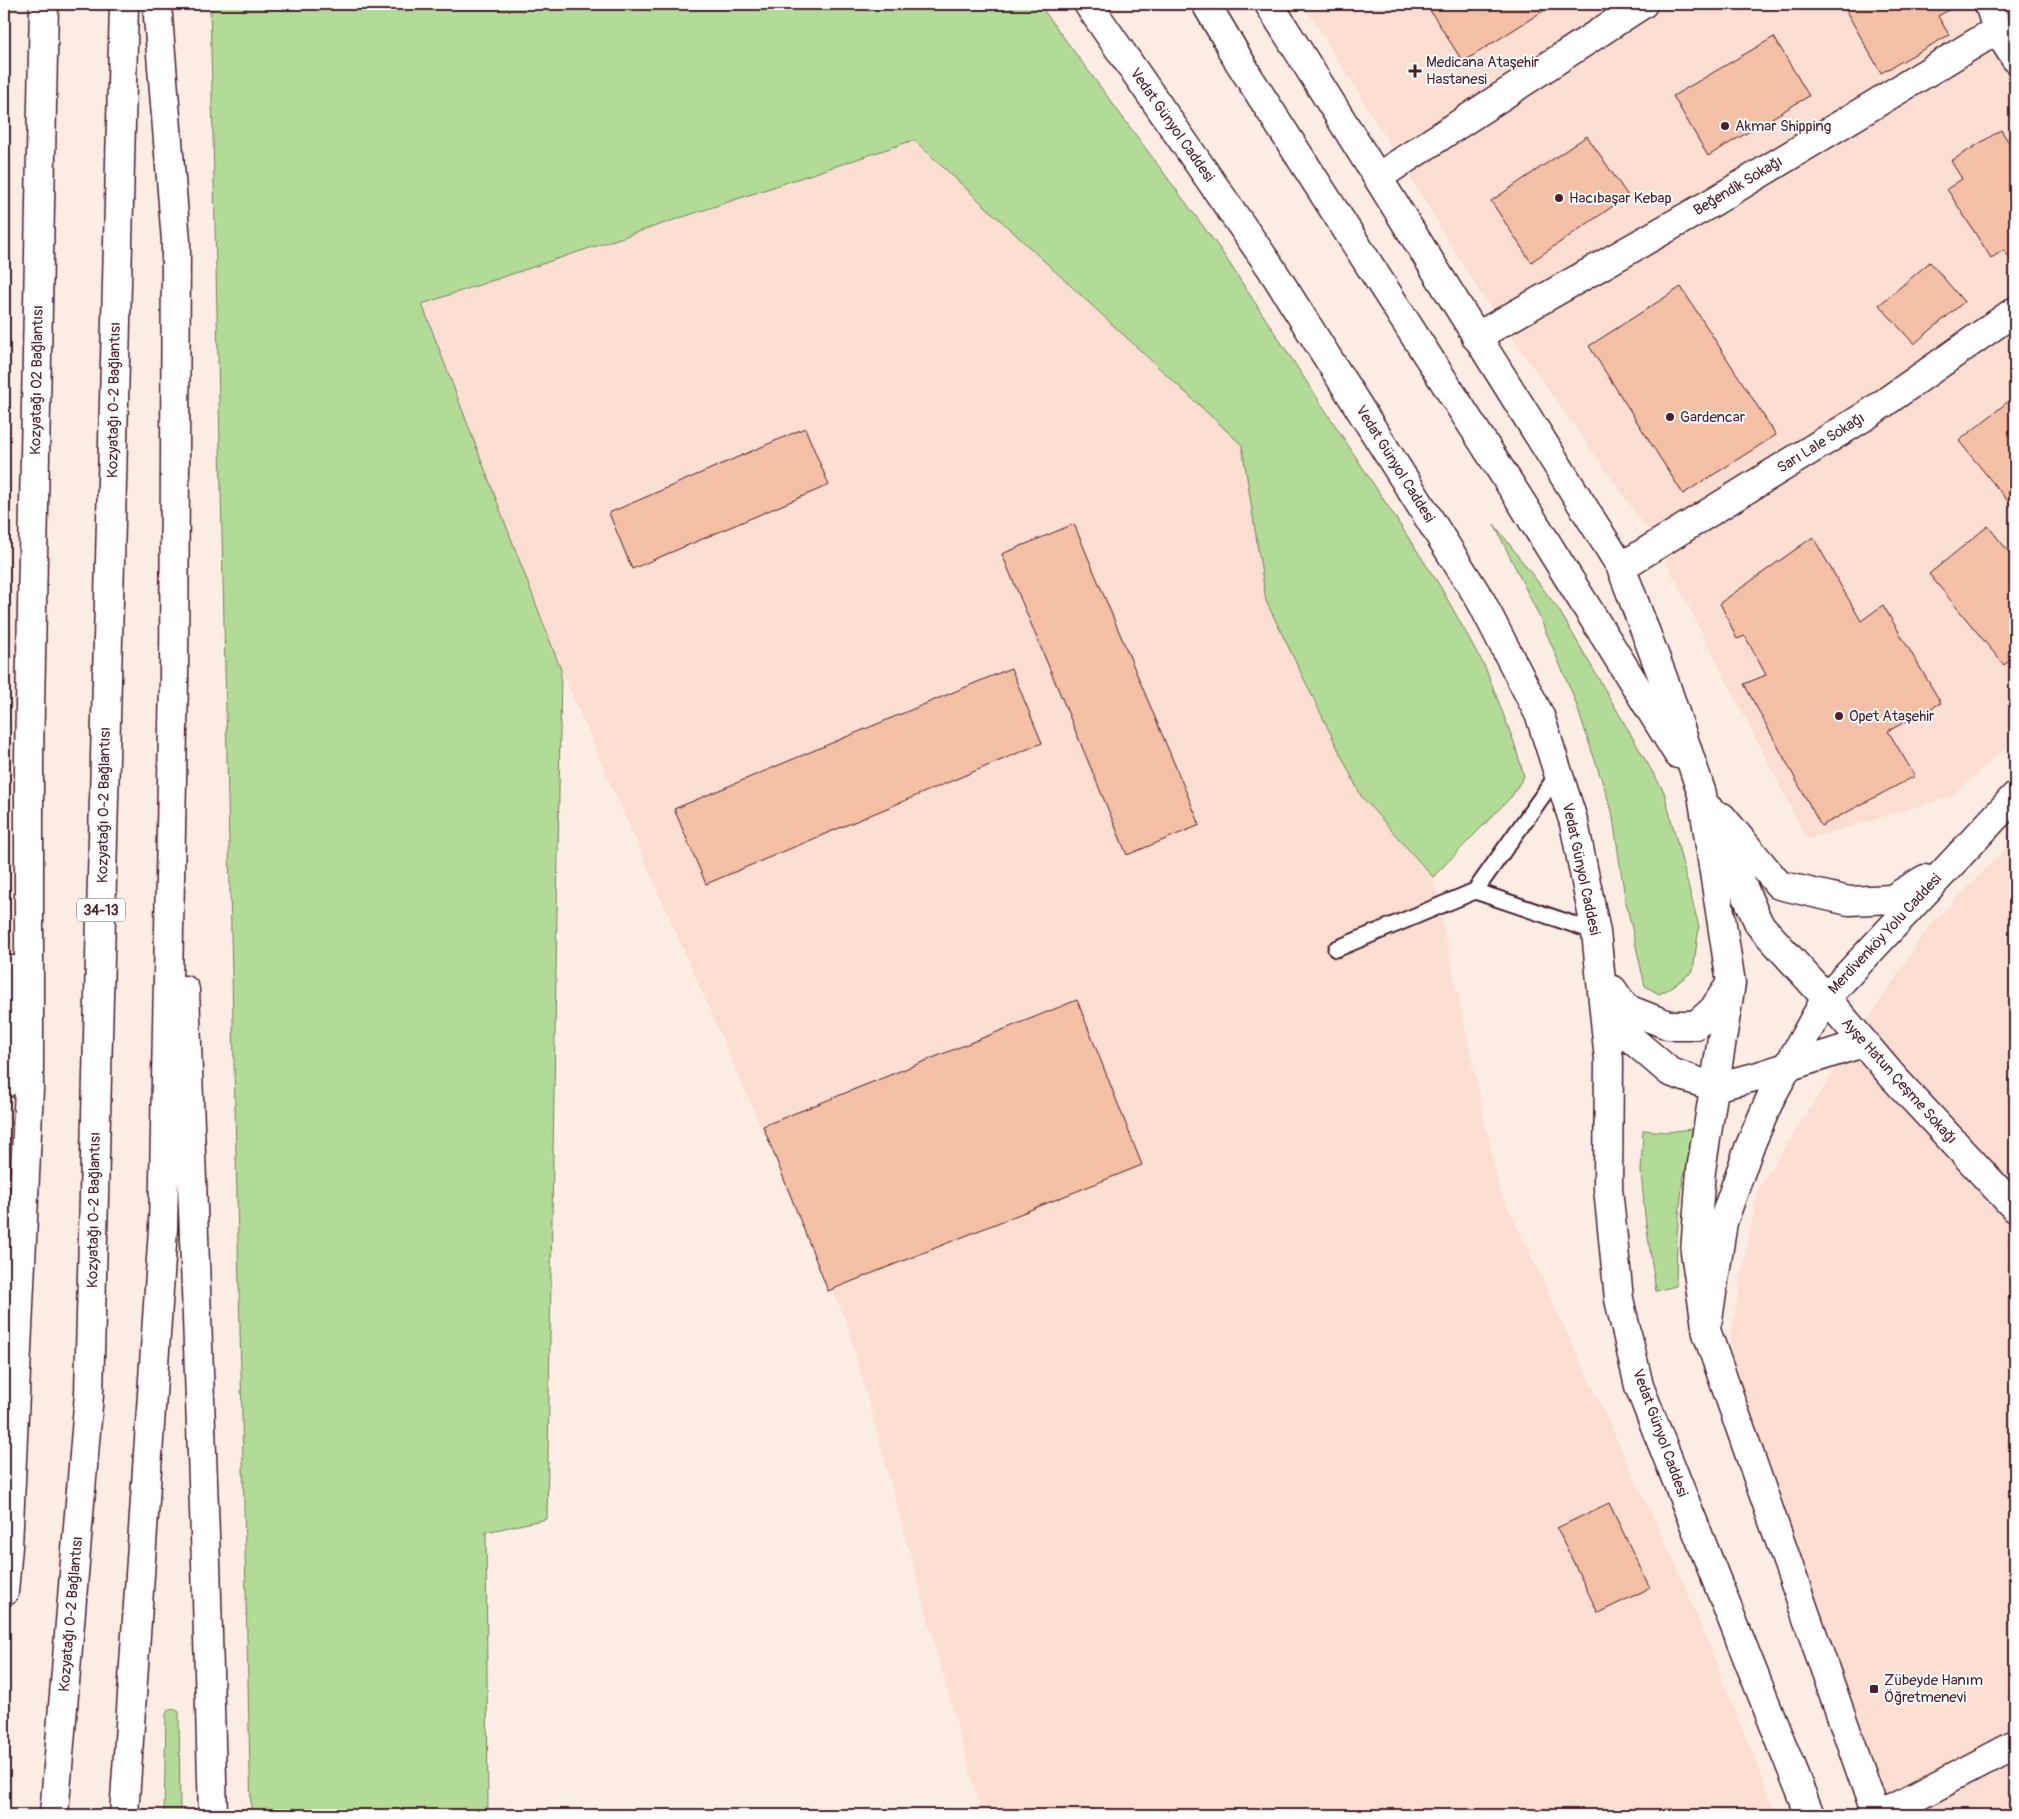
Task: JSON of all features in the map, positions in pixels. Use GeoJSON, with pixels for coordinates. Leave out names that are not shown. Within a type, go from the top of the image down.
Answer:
{"type":"FeatureCollection","features":[{"type":"Feature","properties":{"kind":"main road","name":"Kozyatağı O2 Bağlantısı"},"geometry":{"type":"LineString","coordinates":[[29,757],[44,4]]}},
{"type":"Feature","properties":{"kind":"main road","name":"Kozyatağı O-2 Bağlantısı"},"geometry":{"type":"LineString","coordinates":[[54,1815],[90,1394],[124,4]]}},
{"type":"Feature","properties":{"kind":"main road"},"geometry":{"type":"LineString","coordinates":[[124,1815],[163,1229],[174,679],[176,241],[157,4]]}},
{"type":"Feature","properties":{"kind":"main road","name":"Vedat Günyol Caddesi"},"geometry":{"type":"LineString","coordinates":[[1088,4],[1271,268],[1481,601],[1540,716],[1574,823],[1596,932],[1609,1060],[1608,1188],[1619,1299],[1639,1386],[1810,1815]]}},
{"type":"Feature","properties":{"kind":"main road"},"geometry":{"type":"LineString","coordinates":[[1198,4],[1245,70]]}},
{"type":"Feature","properties":{"kind":"main road"},"geometry":{"type":"LineString","coordinates":[[1206,4],[1245,70],[1520,500],[1702,794]]}},
{"type":"Feature","properties":{"kind":"main road"},"geometry":{"type":"LineString","coordinates":[[1269,4],[1621,567],[1666,686],[1702,794],[1731,983],[1701,1170],[1695,1252],[1707,1333],[1876,1815]]}},
{"type":"Feature","properties":{"kind":"main road"},"geometry":{"type":"LineString","coordinates":[[1378,177],[1643,4]]}},
{"type":"Feature","properties":{"kind":"main road"},"geometry":{"type":"LineString","coordinates":[[1989,4],[1997,30],[2015,58]]}},
{"type":"Feature","properties":{"kind":"main road","name":"Beğendik Sokağı"},"geometry":{"type":"LineString","coordinates":[[1476,337],[1713,202],[1997,30]]}},
{"type":"Feature","properties":{"kind":"main road","name":"Sarı Lale Sokağı"},"geometry":{"type":"LineString","coordinates":[[1621,567],[1867,415],[2015,311]]}},
{"type":"Feature","properties":{"kind":"main road"},"geometry":{"type":"LineString","coordinates":[[174,679],[206,1563],[213,1815]]}},
{"type":"Feature","properties":{"kind":"main road"},"geometry":{"type":"LineString","coordinates":[[4,1084],[29,757]]}},
{"type":"Feature","properties":{"kind":"main road"},"geometry":{"type":"LineString","coordinates":[[4,1592],[29,1088],[29,757]]}},
{"type":"Feature","properties":{"kind":"main road","name":"Merdivenköy Yolu Caddesi"},"geometry":{"type":"LineString","coordinates":[[1702,794],[1779,885],[1849,901],[1892,899],[1927,878],[1968,846]]}},
{"type":"Feature","properties":{"kind":"main road","name":"Ayşe Hatun Çeşme Sokağı"},"geometry":{"type":"LineString","coordinates":[[1702,794],[1759,924],[1826,998],[1894,1078],[2015,1208]]}},
{"type":"Feature","properties":{"kind":"main road"},"geometry":{"type":"LineString","coordinates":[[1968,846],[2015,796]]}},
{"type":"Feature","properties":{"kind":"main road","name":"Merdivenköy Yolu Caddesi"},"geometry":{"type":"LineString","coordinates":[[1707,1333],[1722,1222],[1771,1097],[1787,1066],[1826,998],[1968,846]]}},
{"type":"Feature","properties":{"kind":"main road"},"geometry":{"type":"LineString","coordinates":[[1599,970],[1628,1036],[1670,1072],[1714,1087],[1755,1077],[1864,1043]]}},
{"type":"Feature","properties":{"kind":"main road","name":"Vedat Günyol Caddesi"},"geometry":{"type":"LineString","coordinates":[[1599,970],[1625,1008],[1668,1025],[1696,1025],[1713,1010],[1731,983]]}},
{"type":"Feature","properties":{"kind":"main road"},"geometry":{"type":"LineString","coordinates":[[1882,1815],[2015,1744]]}},
{"type":"Feature","properties":{"kind":"lane"},"geometry":{"type":"LineString","coordinates":[[1336,949],[1475,891],[1558,774]]}},
{"type":"Feature","properties":{"kind":"lane"},"geometry":{"type":"LineString","coordinates":[[1475,891],[1596,932]]}},
{"type":"Feature","properties":{"kind":"shaded area"},"geometry":{"type":"Polygon","coordinates":[[[1304,4],[2006,4],[2015,21],[2015,739],[1950,797],[1807,839],[1655,540],[1484,298],[1304,4]]]}},
{"type":"Feature","properties":{"kind":"shaded area"},"geometry":{"type":"Polygon","coordinates":[[[914,140],[1242,445],[1266,601],[1361,796],[1433,877],[1499,1188],[1681,1577],[1777,1815],[982,1815],[847,1323],[561,670],[422,304],[914,140]]]}},
{"type":"Feature","properties":{"kind":"shaded area"},"geometry":{"type":"Polygon","coordinates":[[[2015,839],[2015,1815],[1876,1815],[1729,1345],[1758,1189],[1927,929],[2015,839]]]}},
{"type":"Feature","properties":{"kind":"green space"},"geometry":{"type":"Polygon","coordinates":[[[210,4],[1039,4],[1220,249],[1440,586],[1485,667],[1514,742],[1524,776],[1512,796],[1433,877],[1361,796],[1266,601],[1242,445],[914,140],[422,304],[561,670],[547,1519],[486,1532],[488,1815],[251,1815],[210,4]]]}},
{"type":"Feature","properties":{"kind":"green space"},"geometry":{"type":"Polygon","coordinates":[[[1494,524],[1559,610],[1664,792],[1699,927],[1693,971],[1671,988],[1659,994],[1645,986],[1625,898],[1612,811],[1573,695],[1540,618],[1494,524]]]}},
{"type":"Feature","properties":{"kind":"green space"},"geometry":{"type":"Polygon","coordinates":[[[1698,1128],[1683,1179],[1677,1235],[1676,1286],[1656,1291],[1645,1216],[1641,1171],[1643,1130],[1668,1132],[1698,1128]]]}},
{"type":"Feature","properties":{"kind":"green space"},"geometry":{"type":"Polygon","coordinates":[[[174,1709],[179,1712],[180,1815],[164,1815],[166,1714],[168,1710],[174,1709]]]}},
{"type":"Feature","properties":{"kind":"building"},"geometry":{"type":"Polygon","coordinates":[[[1426,4],[1554,4],[1463,62],[1426,4]]]}},
{"type":"Feature","properties":{"kind":"building"},"geometry":{"type":"Polygon","coordinates":[[[1842,4],[1945,4],[1949,10],[1938,16],[1949,35],[1881,73],[1842,4]]]}},
{"type":"Feature","properties":{"kind":"building","name":"Akmar Shipping"},"geometry":{"type":"Polygon","coordinates":[[[1774,37],[1809,96],[1708,156],[1673,96],[1774,37]]]}},
{"type":"Feature","properties":{"kind":"building"},"geometry":{"type":"Polygon","coordinates":[[[2001,130],[2015,152],[2015,267],[2004,250],[1991,258],[1947,189],[1962,179],[1951,161],[2001,130]]]}},
{"type":"Feature","properties":{"kind":"building","name":"Hacıbaşar Kebap"},"geometry":{"type":"Polygon","coordinates":[[[1587,136],[1628,196],[1531,262],[1491,201],[1587,136]]]}},
{"type":"Feature","properties":{"kind":"building"},"geometry":{"type":"Polygon","coordinates":[[[1930,262],[1964,302],[1914,344],[1879,305],[1930,262]]]}},
{"type":"Feature","properties":{"kind":"building"},"geometry":{"type":"Polygon","coordinates":[[[1681,287],[1776,435],[1683,494],[1589,346],[1681,287]]]}},
{"type":"Feature","properties":{"kind":"building"},"geometry":{"type":"Polygon","coordinates":[[[2015,396],[2015,510],[1959,441],[2015,396]]]}},
{"type":"Feature","properties":{"kind":"building"},"geometry":{"type":"Polygon","coordinates":[[[805,428],[829,485],[632,569],[609,513],[805,428]]]}},
{"type":"Feature","properties":{"kind":"building"},"geometry":{"type":"Polygon","coordinates":[[[1074,524],[1200,825],[1127,855],[1002,554],[1074,524]]]}},
{"type":"Feature","properties":{"kind":"building"},"geometry":{"type":"Polygon","coordinates":[[[1988,526],[2015,560],[2015,656],[2004,665],[1929,574],[1988,526]]]}},
{"type":"Feature","properties":{"kind":"building"},"geometry":{"type":"Polygon","coordinates":[[[1813,537],[1861,621],[1883,605],[1941,703],[1888,731],[1915,776],[1821,826],[1744,684],[1766,675],[1745,636],[1737,639],[1720,603],[1813,537]]]}},
{"type":"Feature","properties":{"kind":"building"},"geometry":{"type":"Polygon","coordinates":[[[1011,668],[1042,743],[706,884],[674,809],[1011,668]]]}},
{"type":"Feature","properties":{"kind":"building"},"geometry":{"type":"Polygon","coordinates":[[[1077,1000],[1142,1165],[828,1291],[763,1126],[1077,1000]]]}},
{"type":"Feature","properties":{"kind":"building"},"geometry":{"type":"Polygon","coordinates":[[[1609,1503],[1650,1588],[1598,1613],[1557,1528],[1609,1503]]]}},
{"type":"Feature","properties":{"kind":"building"},"geometry":{"type":"Polygon","coordinates":[[[2015,1802],[2015,1815],[2002,1815],[2015,1802]]]}},
{"type":"Feature","properties":{"kind":"place","name":"Medicana Ataşehir Hastanesi"},"geometry":{"type":"Point","coordinates":[1415,71]}},
{"type":"Feature","properties":{"kind":"place","name":"Akmar Shipping"},"geometry":{"type":"Point","coordinates":[1725,126]}},
{"type":"Feature","properties":{"kind":"place","name":"Hacıbaşar Kebap"},"geometry":{"type":"Point","coordinates":[1559,198]}},
{"type":"Feature","properties":{"kind":"place","name":"Gardencar"},"geometry":{"type":"Point","coordinates":[1670,417]}},
{"type":"Feature","properties":{"kind":"place","name":"Opet Ataşehir"},"geometry":{"type":"Point","coordinates":[1839,716]}},
{"type":"Feature","properties":{"kind":"place","name":"Zübeyde Hanım Öğretmenevi"},"geometry":{"type":"Point","coordinates":[1874,1689]}}]}
